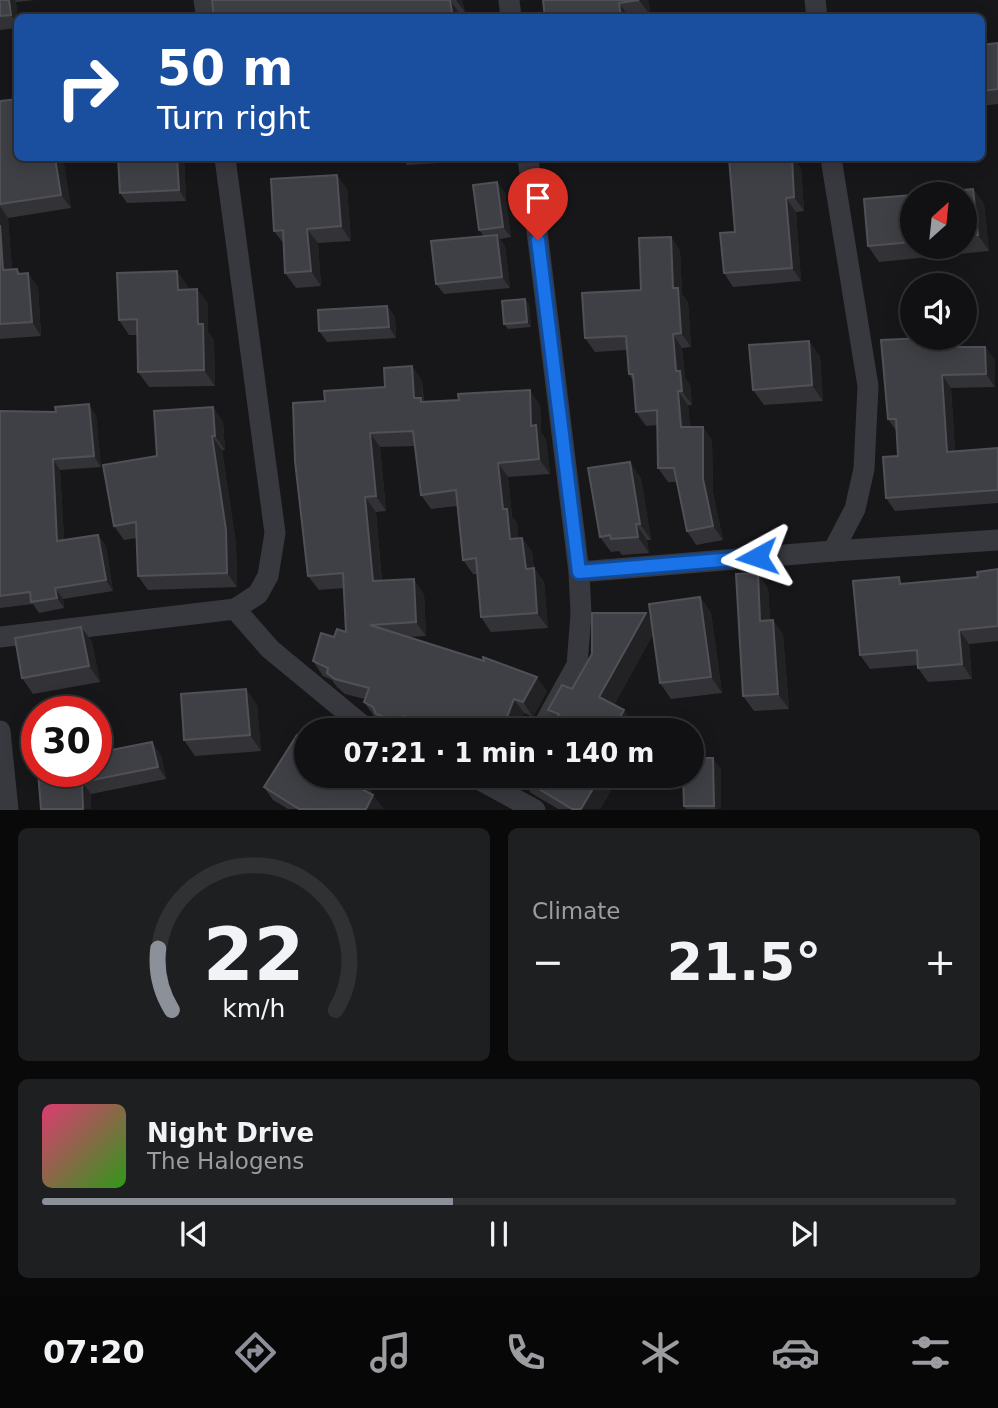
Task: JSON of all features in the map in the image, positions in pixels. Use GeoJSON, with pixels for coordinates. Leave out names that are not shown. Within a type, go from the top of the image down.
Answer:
{"type":"FeatureCollection","features":[{"type":"Feature","properties":{"kind":"street"},"geometry":{"type":"LineString","coordinates":[[0,637],[235,609],[258,594],[268,576],[275,533],[225,161]]}},
{"type":"Feature","properties":{"kind":"street"},"geometry":{"type":"LineString","coordinates":[[528,161],[579,572],[581,614],[577,664],[548,718]]}},
{"type":"Feature","properties":{"kind":"street"},"geometry":{"type":"LineString","coordinates":[[831,161],[867,386],[864,469],[855,509],[833,551]]}},
{"type":"Feature","properties":{"kind":"street"},"geometry":{"type":"LineString","coordinates":[[579,572],[998,540]]}},
{"type":"Feature","properties":{"kind":"street"},"geometry":{"type":"LineString","coordinates":[[235,609],[270,649],[354,718]]}},
{"type":"Feature","properties":{"kind":"street"},"geometry":{"type":"LineString","coordinates":[[0,731],[8,810]]}},
{"type":"Feature","properties":{"kind":"street"},"geometry":{"type":"LineString","coordinates":[[508,788],[535,810]]}},
{"type":"Feature","properties":{"kind":"building"},"geometry":{"type":"Polygon","coordinates":[[[0,0],[9,0],[11,15],[0,16],[0,0]]]}},
{"type":"Feature","properties":{"kind":"building"},"geometry":{"type":"Polygon","coordinates":[[[212,0],[450,0],[452,14],[214,14],[212,0]]]}},
{"type":"Feature","properties":{"kind":"building"},"geometry":{"type":"Polygon","coordinates":[[[543,0],[639,0],[619,3],[620,14],[545,14],[543,0]]]}},
{"type":"Feature","properties":{"kind":"building"},"geometry":{"type":"Polygon","coordinates":[[[998,43],[998,89],[985,91],[985,45],[998,43]]]}},
{"type":"Feature","properties":{"kind":"building"},"geometry":{"type":"Polygon","coordinates":[[[14,99],[14,161],[55,161],[61,195],[0,204],[0,101],[14,99]]]}},
{"type":"Feature","properties":{"kind":"building"},"geometry":{"type":"Polygon","coordinates":[[[118,161],[177,161],[179,190],[120,193],[118,161]]]}},
{"type":"Feature","properties":{"kind":"building"},"geometry":{"type":"Polygon","coordinates":[[[729,161],[792,161],[794,197],[786,198],[792,268],[724,273],[720,233],[735,232],[729,161]]]}},
{"type":"Feature","properties":{"kind":"building"},"geometry":{"type":"Polygon","coordinates":[[[337,175],[341,226],[307,229],[311,271],[285,273],[283,230],[274,231],[271,179],[337,175]]]}},
{"type":"Feature","properties":{"kind":"building"},"geometry":{"type":"Polygon","coordinates":[[[497,182],[503,227],[479,230],[473,185],[497,182]]]}},
{"type":"Feature","properties":{"kind":"building"},"geometry":{"type":"Polygon","coordinates":[[[900,196],[900,243],[868,246],[864,199],[900,196]]]}},
{"type":"Feature","properties":{"kind":"building"},"geometry":{"type":"Polygon","coordinates":[[[0,225],[3,270],[17,269],[18,274],[28,273],[32,322],[0,324],[0,225]]]}},
{"type":"Feature","properties":{"kind":"building"},"geometry":{"type":"Polygon","coordinates":[[[497,235],[502,277],[436,284],[431,241],[497,235]]]}},
{"type":"Feature","properties":{"kind":"building"},"geometry":{"type":"Polygon","coordinates":[[[671,237],[673,288],[678,288],[681,333],[673,334],[676,371],[680,371],[682,391],[678,391],[681,427],[703,427],[703,479],[713,526],[687,531],[674,468],[658,468],[657,410],[636,412],[626,336],[585,338],[582,293],[641,290],[639,238],[671,237]]]}},
{"type":"Feature","properties":{"kind":"building"},"geometry":{"type":"Polygon","coordinates":[[[177,271],[178,290],[197,289],[198,324],[203,324],[204,370],[138,372],[137,319],[119,320],[117,273],[177,271]]]}},
{"type":"Feature","properties":{"kind":"building"},"geometry":{"type":"Polygon","coordinates":[[[525,299],[527,322],[504,324],[502,301],[525,299]]]}},
{"type":"Feature","properties":{"kind":"building"},"geometry":{"type":"Polygon","coordinates":[[[387,306],[389,327],[319,331],[318,310],[387,306]]]}},
{"type":"Feature","properties":{"kind":"building"},"geometry":{"type":"Polygon","coordinates":[[[900,339],[900,350],[977,350],[977,347],[985,347],[986,374],[942,375],[947,452],[998,448],[998,490],[886,498],[883,457],[898,456],[896,419],[888,419],[881,340],[900,339]]]}},
{"type":"Feature","properties":{"kind":"building"},"geometry":{"type":"Polygon","coordinates":[[[809,341],[812,385],[753,390],[749,345],[809,341]]]}},
{"type":"Feature","properties":{"kind":"building"},"geometry":{"type":"Polygon","coordinates":[[[412,366],[414,398],[421,398],[421,402],[459,400],[458,394],[530,390],[531,426],[536,425],[539,459],[498,463],[503,509],[507,509],[510,539],[522,538],[526,569],[534,568],[537,613],[481,617],[476,558],[463,560],[456,490],[421,495],[413,431],[370,433],[376,496],[365,497],[373,581],[414,579],[416,622],[370,625],[484,661],[483,657],[537,677],[523,702],[514,699],[507,718],[388,718],[376,714],[373,707],[364,702],[369,688],[335,679],[327,673],[328,668],[313,661],[321,633],[334,637],[337,629],[346,632],[343,573],[308,576],[295,461],[293,403],[325,401],[324,391],[385,387],[384,368],[412,366]]]}},
{"type":"Feature","properties":{"kind":"building"},"geometry":{"type":"Polygon","coordinates":[[[89,404],[94,456],[53,459],[57,541],[98,535],[106,580],[55,588],[57,598],[31,602],[30,592],[0,596],[0,411],[56,412],[55,407],[89,404]]]}},
{"type":"Feature","properties":{"kind":"building"},"geometry":{"type":"Polygon","coordinates":[[[213,407],[215,436],[212,436],[226,530],[227,573],[138,576],[136,522],[114,526],[103,465],[157,456],[154,411],[213,407]]]}},
{"type":"Feature","properties":{"kind":"building"},"geometry":{"type":"Polygon","coordinates":[[[630,462],[640,524],[636,524],[638,537],[600,537],[588,468],[630,462]]]}},
{"type":"Feature","properties":{"kind":"building"},"geometry":{"type":"Polygon","coordinates":[[[998,569],[998,626],[959,630],[962,664],[918,668],[917,650],[860,655],[853,581],[899,577],[900,584],[978,577],[977,572],[998,569]]]}},
{"type":"Feature","properties":{"kind":"building"},"geometry":{"type":"Polygon","coordinates":[[[758,573],[760,621],[773,620],[778,694],[743,696],[736,574],[758,573]]]}},
{"type":"Feature","properties":{"kind":"building"},"geometry":{"type":"Polygon","coordinates":[[[700,597],[711,677],[660,683],[649,604],[700,597]]]}},
{"type":"Feature","properties":{"kind":"building"},"geometry":{"type":"Polygon","coordinates":[[[592,613],[646,613],[599,697],[624,710],[620,718],[557,718],[559,714],[548,710],[562,685],[572,689],[592,654],[592,613]]]}},
{"type":"Feature","properties":{"kind":"building"},"geometry":{"type":"Polygon","coordinates":[[[81,627],[89,666],[22,678],[15,638],[81,627]]]}},
{"type":"Feature","properties":{"kind":"building"},"geometry":{"type":"Polygon","coordinates":[[[246,689],[250,735],[184,740],[181,694],[246,689]]]}},
{"type":"Feature","properties":{"kind":"building"},"geometry":{"type":"Polygon","coordinates":[[[294,740],[294,788],[360,788],[373,795],[366,809],[299,809],[264,787],[294,740]]]}},
{"type":"Feature","properties":{"kind":"building"},"geometry":{"type":"Polygon","coordinates":[[[152,742],[158,767],[112,776],[112,750],[152,742]]]}},
{"type":"Feature","properties":{"kind":"building"},"geometry":{"type":"Polygon","coordinates":[[[704,758],[713,758],[714,806],[684,806],[683,788],[704,788],[704,758]]]}},
{"type":"Feature","properties":{"kind":"building"},"geometry":{"type":"Polygon","coordinates":[[[39,787],[82,787],[83,809],[41,809],[39,787]]]}},
{"type":"Feature","properties":{"kind":"building"},"geometry":{"type":"Polygon","coordinates":[[[537,788],[593,788],[581,809],[572,809],[537,788]]]}},
{"type":"Feature","properties":{"kind":"route"},"geometry":{"type":"LineString","coordinates":[[538,240],[579,572],[757,557]]}}]}
